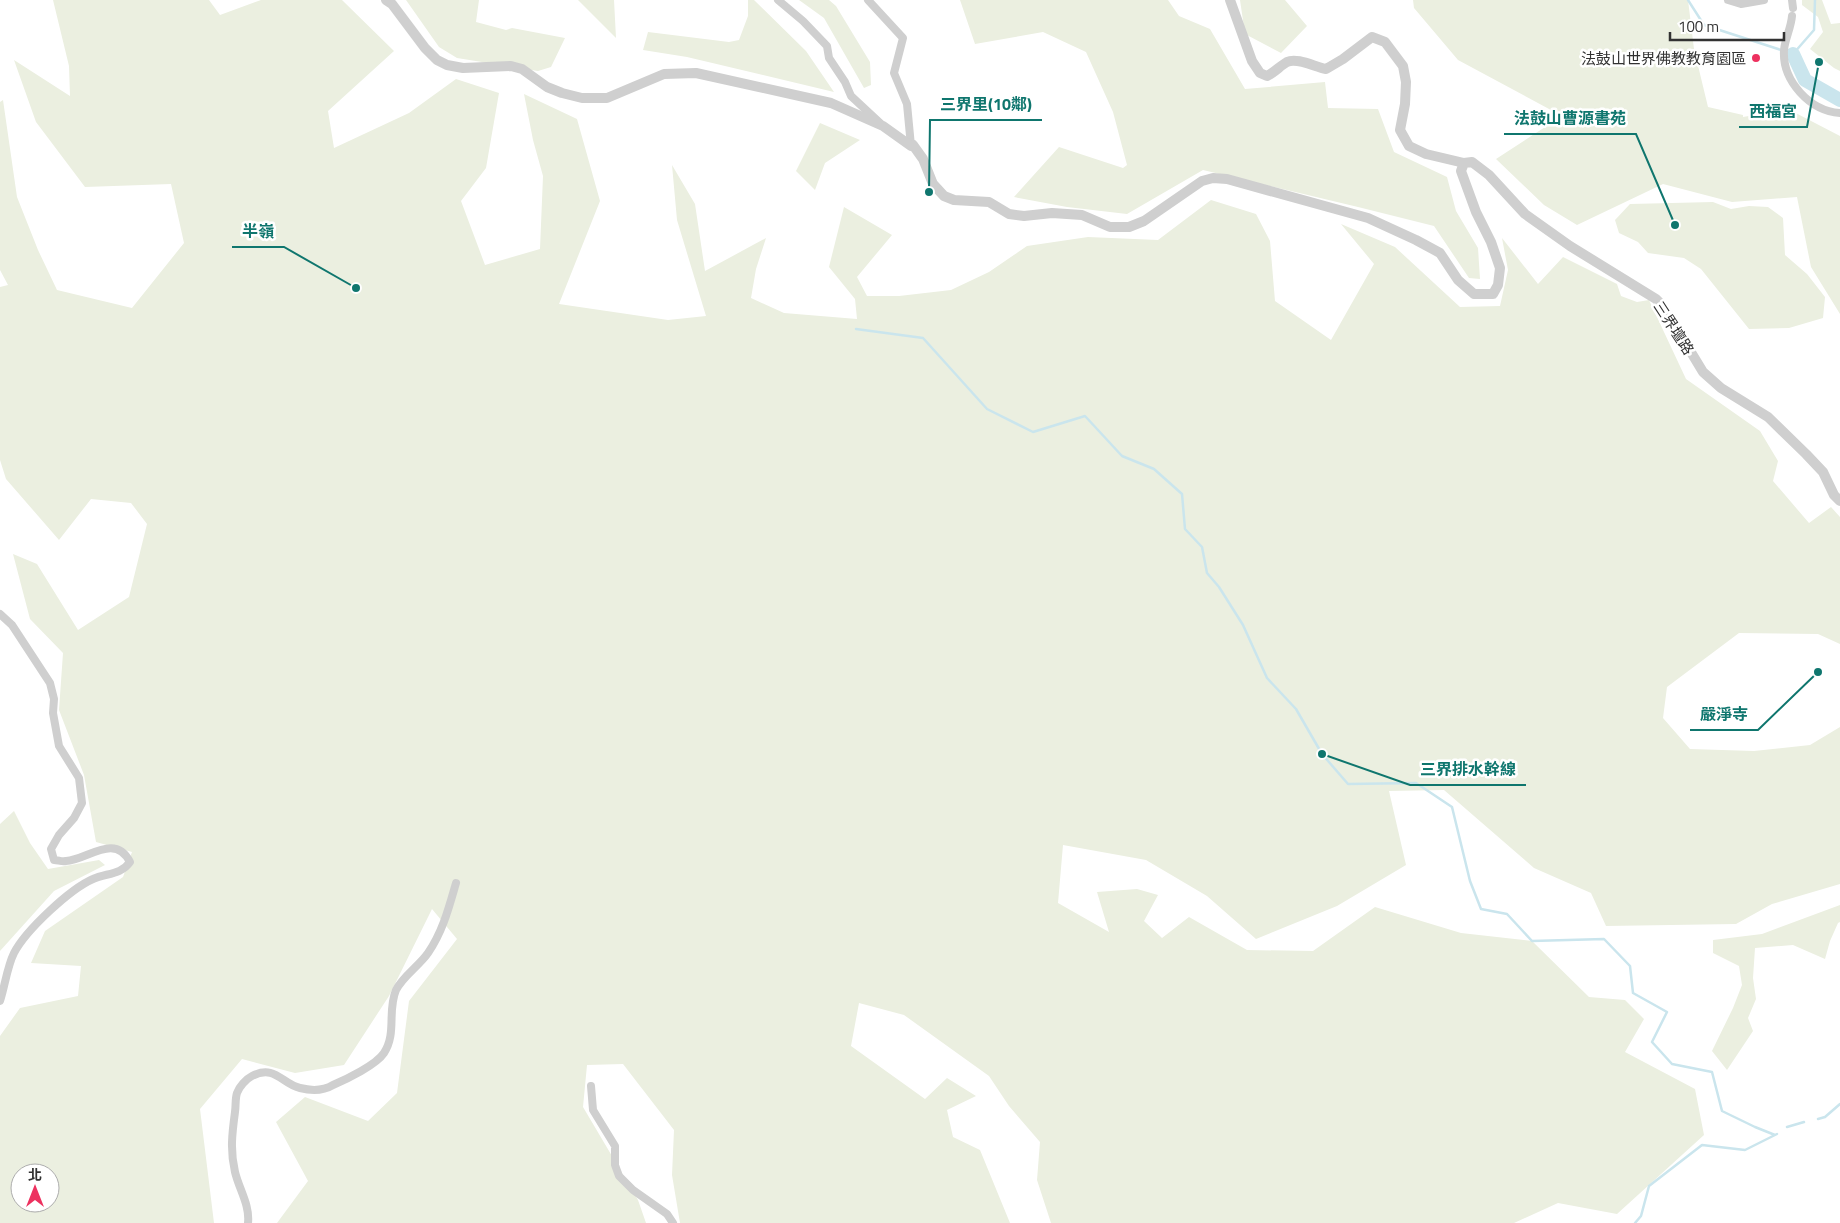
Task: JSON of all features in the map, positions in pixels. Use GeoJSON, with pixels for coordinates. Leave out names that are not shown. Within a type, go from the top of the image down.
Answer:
{"type":"FeatureCollection","features":[{"type":"Feature","properties":{"kind":"street"},"geometry":{"type":"LineString","coordinates":[[386,0],[392,4],[425,48],[437,60],[447,65],[463,68],[511,66],[522,69],[547,87],[582,98],[607,98],[664,74],[696,73],[831,103],[883,126]]}},
{"type":"Feature","properties":{"kind":"street"},"geometry":{"type":"LineString","coordinates":[[778,0],[804,21],[827,46],[829,58],[845,82],[851,96],[883,126],[911,146],[913,145],[923,159],[934,184],[944,196],[954,200],[989,202],[1009,214],[1024,216],[1052,213],[1082,215],[1110,228],[1129,228],[1144,221],[1202,181],[1213,178],[1227,178],[1368,218],[1440,252],[1458,280],[1474,294],[1493,294],[1498,285],[1500,268],[1491,242],[1466,188],[1461,171],[1464,163]]}},
{"type":"Feature","properties":{"kind":"street"},"geometry":{"type":"LineString","coordinates":[[868,0],[903,38],[894,73],[907,104],[911,146]]}},
{"type":"Feature","properties":{"kind":"street","name":"三界壇路"},"geometry":{"type":"LineString","coordinates":[[1230,0],[1252,61],[1260,73],[1267,76],[1288,62],[1298,62],[1326,69],[1372,37],[1385,42],[1403,66],[1406,82],[1405,104],[1400,130],[1409,146],[1426,154],[1464,163],[1472,162],[1479,166],[1525,214],[1570,246],[1656,299],[1663,306],[1703,372],[1721,388],[1768,417],[1823,472],[1834,495],[1840,501]]}},
{"type":"Feature","properties":{"kind":"street"},"geometry":{"type":"LineString","coordinates":[[1728,0],[1741,4],[1764,0]]}},
{"type":"Feature","properties":{"kind":"street"},"geometry":{"type":"LineString","coordinates":[[1792,8],[1784,49],[1785,67],[1790,79],[1802,94],[1818,108],[1840,113]]}},
{"type":"Feature","properties":{"kind":"street"},"geometry":{"type":"LineString","coordinates":[[0,614],[12,625],[50,682],[54,699],[52,713],[59,746],[79,778],[82,803],[74,818],[59,835],[51,849],[54,860],[67,862],[102,849],[113,848],[127,856],[130,862],[126,868],[116,873],[94,878],[76,889],[30,930],[14,953],[0,1001]]}},
{"type":"Feature","properties":{"kind":"street"},"geometry":{"type":"LineString","coordinates":[[248,1223],[248,1208],[235,1174],[231,1149],[237,1092],[247,1079],[264,1072],[278,1075],[298,1088],[318,1091],[332,1086],[378,1060],[390,1042],[392,1007],[396,992],[401,983],[428,953],[442,930],[456,882]]}},
{"type":"Feature","properties":{"kind":"street"},"geometry":{"type":"LineString","coordinates":[[592,1086],[593,1110],[615,1146],[615,1165],[619,1176],[633,1190],[667,1214],[672,1223]]}},
{"type":"Feature","properties":{"kind":"shaded area"},"geometry":{"type":"Polygon","coordinates":[[[53,0],[209,0],[220,15],[261,0],[342,0],[394,51],[328,111],[334,148],[409,113],[456,79],[499,93],[486,168],[461,201],[485,265],[540,249],[543,176],[533,140],[524,94],[577,119],[600,201],[559,304],[668,320],[706,316],[677,220],[672,165],[695,204],[705,271],[766,238],[756,269],[751,298],[784,313],[857,319],[855,299],[829,267],[844,207],[892,235],[857,277],[867,296],[899,296],[951,290],[989,272],[1027,246],[1088,237],[1158,240],[1211,200],[1256,214],[1270,241],[1275,301],[1331,340],[1374,264],[1341,224],[1395,247],[1460,307],[1500,306],[1508,270],[1502,238],[1538,284],[1563,257],[1617,284],[1621,296],[1637,302],[1649,300],[1686,379],[1760,431],[1778,461],[1773,481],[1809,523],[1831,507],[1840,517],[1840,644],[1818,634],[1739,633],[1667,687],[1663,718],[1690,749],[1754,751],[1810,745],[1840,727],[1840,884],[1772,904],[1736,924],[1606,926],[1591,893],[1534,868],[1444,790],[1389,791],[1406,865],[1337,906],[1256,939],[1207,896],[1146,860],[1063,845],[1058,903],[1109,932],[1097,892],[1137,889],[1158,895],[1144,921],[1162,938],[1189,917],[1247,950],[1313,951],[1375,907],[1461,933],[1532,941],[1589,997],[1625,1000],[1644,1019],[1625,1052],[1695,1089],[1704,1135],[1617,1214],[1558,1203],[1514,1223],[1051,1223],[1037,1180],[1040,1142],[1009,1106],[989,1076],[904,1015],[859,1003],[851,1046],[925,1099],[947,1078],[976,1096],[947,1110],[953,1137],[980,1150],[1010,1223],[680,1223],[672,1175],[674,1130],[623,1064],[587,1065],[583,1107],[638,1200],[646,1223],[277,1223],[308,1181],[276,1122],[305,1097],[368,1121],[397,1093],[409,1001],[457,939],[432,909],[389,996],[344,1065],[295,1073],[242,1059],[200,1109],[214,1223],[0,1223],[0,1036],[20,1008],[78,996],[81,966],[31,963],[45,931],[123,877],[132,852],[96,842],[84,775],[59,710],[63,653],[30,619],[13,554],[37,564],[78,630],[129,597],[147,524],[131,503],[91,499],[59,540],[6,479],[0,460],[0,287],[8,285],[0,270],[0,102],[3,100],[17,197],[38,250],[57,290],[132,308],[184,243],[171,184],[85,187],[36,122],[14,60],[70,96],[69,66],[53,0]]]}},
{"type":"Feature","properties":{"kind":"shaded area"},"geometry":{"type":"Polygon","coordinates":[[[406,0],[479,0],[476,22],[506,30],[512,28],[565,38],[551,67],[538,71],[457,58],[439,47],[406,0]]]}},
{"type":"Feature","properties":{"kind":"shaded area"},"geometry":{"type":"Polygon","coordinates":[[[578,0],[614,0],[616,38],[578,0]]]}},
{"type":"Feature","properties":{"kind":"shaded area"},"geometry":{"type":"Polygon","coordinates":[[[748,0],[754,0],[806,51],[834,92],[687,57],[643,50],[648,32],[729,42],[739,40],[748,16],[748,0]]]}},
{"type":"Feature","properties":{"kind":"shaded area"},"geometry":{"type":"Polygon","coordinates":[[[799,0],[829,0],[836,6],[870,62],[871,85],[864,88],[824,18],[799,0]]]}},
{"type":"Feature","properties":{"kind":"shaded area"},"geometry":{"type":"Polygon","coordinates":[[[960,0],[1168,0],[1179,16],[1210,29],[1245,89],[1325,82],[1328,108],[1378,109],[1394,152],[1447,177],[1456,211],[1478,248],[1480,279],[1469,278],[1434,226],[1203,170],[1127,214],[1067,207],[1014,197],[1059,147],[1123,168],[1127,165],[1113,112],[1086,52],[1043,32],[975,44],[960,0]]]}},
{"type":"Feature","properties":{"kind":"shaded area"},"geometry":{"type":"Polygon","coordinates":[[[1240,0],[1285,0],[1307,26],[1281,53],[1245,34],[1240,0]]]}},
{"type":"Feature","properties":{"kind":"shaded area"},"geometry":{"type":"Polygon","coordinates":[[[1413,0],[1688,0],[1694,49],[1708,107],[1743,115],[1743,117],[1788,109],[1840,136],[1840,314],[1811,267],[1797,197],[1732,202],[1663,184],[1577,225],[1544,205],[1496,159],[1562,116],[1458,60],[1414,8],[1413,0]]]}},
{"type":"Feature","properties":{"kind":"shaded area"},"geometry":{"type":"Polygon","coordinates":[[[1802,0],[1822,0],[1831,24],[1840,23],[1840,71],[1810,49],[1823,32],[1818,17],[1802,5],[1802,0]]]}},
{"type":"Feature","properties":{"kind":"shaded area"},"geometry":{"type":"Polygon","coordinates":[[[820,123],[860,140],[825,163],[815,190],[796,171],[820,123]]]}},
{"type":"Feature","properties":{"kind":"shaded area"},"geometry":{"type":"Polygon","coordinates":[[[1713,202],[1731,209],[1749,206],[1768,207],[1783,218],[1785,255],[1807,274],[1825,297],[1823,318],[1789,328],[1749,329],[1701,269],[1684,258],[1648,253],[1638,242],[1619,233],[1615,220],[1630,204],[1713,202]]]}},
{"type":"Feature","properties":{"kind":"shaded area"},"geometry":{"type":"Polygon","coordinates":[[[14,811],[30,843],[48,869],[99,860],[105,865],[54,891],[0,951],[0,824],[14,811]]]}},
{"type":"Feature","properties":{"kind":"shaded area"},"geometry":{"type":"Polygon","coordinates":[[[1840,905],[1840,922],[1830,941],[1825,959],[1793,945],[1755,948],[1753,978],[1756,999],[1748,1018],[1753,1031],[1727,1070],[1712,1051],[1742,985],[1739,966],[1713,953],[1713,940],[1762,934],[1840,905]]]}},
{"type":"Feature","properties":{"kind":"waterway"},"geometry":{"type":"LineString","coordinates":[[1688,0],[1704,25],[1781,50]]}},
{"type":"Feature","properties":{"kind":"waterway"},"geometry":{"type":"LineString","coordinates":[[1786,52],[1793,54],[1814,30],[1815,0]]}},
{"type":"Feature","properties":{"kind":"waterway"},"geometry":{"type":"LineString","coordinates":[[1793,54],[1805,80],[1840,100]]}},
{"type":"Feature","properties":{"kind":"waterway"},"geometry":{"type":"LineString","coordinates":[[856,329],[923,338],[987,409],[1033,432],[1085,416],[1122,456],[1154,469],[1182,494],[1185,529],[1202,547],[1207,573],[1219,587],[1243,625],[1267,678],[1296,709],[1322,754],[1348,784],[1416,783],[1452,807],[1470,881],[1481,909],[1507,914],[1532,941],[1604,939],[1630,966],[1633,993],[1667,1012],[1652,1042],[1672,1064],[1712,1072],[1722,1111],[1755,1127],[1775,1135],[1777,1134]]}},
{"type":"Feature","properties":{"kind":"waterway"},"geometry":{"type":"LineString","coordinates":[[1818,1119],[1825,1117],[1840,1104]]}},
{"type":"Feature","properties":{"kind":"waterway"},"geometry":{"type":"LineString","coordinates":[[1787,1127],[1804,1122]]}},
{"type":"Feature","properties":{"kind":"waterway"},"geometry":{"type":"LineString","coordinates":[[1635,1223],[1641,1216],[1649,1186],[1702,1145],[1745,1150],[1775,1135]]}},
{"type":"Feature","properties":{"kind":"place","name":"法鼓山世界佛教教育園區"},"geometry":{"type":"Point","coordinates":[1756,58]}},
{"type":"Feature","properties":{"kind":"place","name":"西福宮"},"geometry":{"type":"Point","coordinates":[1819,62]}},
{"type":"Feature","properties":{"kind":"place","name":"三界里(10鄰)"},"geometry":{"type":"Point","coordinates":[929,192]}},
{"type":"Feature","properties":{"kind":"place","name":"法鼓山曹源書苑"},"geometry":{"type":"Point","coordinates":[1675,225]}},
{"type":"Feature","properties":{"kind":"place","name":"半嶺"},"geometry":{"type":"Point","coordinates":[356,288]}},
{"type":"Feature","properties":{"kind":"place","name":"嚴淨寺"},"geometry":{"type":"Point","coordinates":[1818,672]}},
{"type":"Feature","properties":{"kind":"place","name":"三界排水幹線"},"geometry":{"type":"Point","coordinates":[1322,754]}}]}
